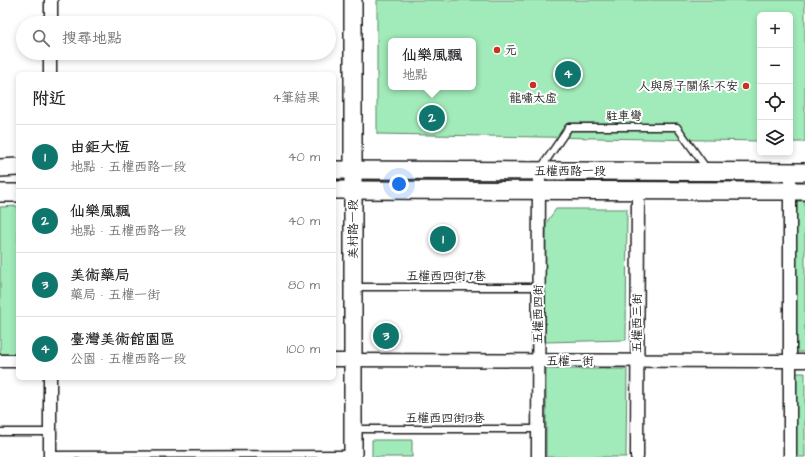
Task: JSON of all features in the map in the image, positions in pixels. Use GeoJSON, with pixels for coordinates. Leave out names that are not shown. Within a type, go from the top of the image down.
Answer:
{"type":"FeatureCollection","features":[{"type":"Feature","properties":{"kind":"main road","name":"美村路一段"},"geometry":{"type":"LineString","coordinates":[[353,0],[353,456]]}},
{"type":"Feature","properties":{"kind":"main road"},"geometry":{"type":"LineString","coordinates":[[0,168],[16,167]]}},
{"type":"Feature","properties":{"kind":"main road","name":"五權西路一段"},"geometry":{"type":"LineString","coordinates":[[336,170],[798,172]]}},
{"type":"Feature","properties":{"kind":"main road","name":"五權西路一段"},"geometry":{"type":"LineString","coordinates":[[336,190],[798,191]]}},
{"type":"Feature","properties":{"kind":"main road"},"geometry":{"type":"LineString","coordinates":[[0,193],[16,193]]}},
{"type":"Feature","properties":{"kind":"street"},"geometry":{"type":"LineString","coordinates":[[51,0],[51,16]]}},
{"type":"Feature","properties":{"kind":"street"},"geometry":{"type":"LineString","coordinates":[[50,60],[50,72]]}},
{"type":"Feature","properties":{"kind":"street","name":"五權西四街"},"geometry":{"type":"LineString","coordinates":[[538,457],[539,170]]}},
{"type":"Feature","properties":{"kind":"street"},"geometry":{"type":"LineString","coordinates":[[790,457],[790,361],[798,172]]}},
{"type":"Feature","properties":{"kind":"street","name":"五權西三街"},"geometry":{"type":"LineString","coordinates":[[637,457],[638,190]]}},
{"type":"Feature","properties":{"kind":"street","name":"五權一街"},"geometry":{"type":"LineString","coordinates":[[336,360],[805,361]]}},
{"type":"Feature","properties":{"kind":"street"},"geometry":{"type":"LineString","coordinates":[[0,361],[16,361]]}},
{"type":"Feature","properties":{"kind":"street"},"geometry":{"type":"LineString","coordinates":[[50,380],[50,456]]}},
{"type":"Feature","properties":{"kind":"lane","name":"駐車彎"},"geometry":{"type":"LineString","coordinates":[[539,170],[569,127],[677,127],[710,172]]}},
{"type":"Feature","properties":{"kind":"lane","name":"五權西四街7巷"},"geometry":{"type":"LineString","coordinates":[[353,287],[538,287]]}},
{"type":"Feature","properties":{"kind":"lane","name":"五權西四街13巷"},"geometry":{"type":"LineString","coordinates":[[353,429],[538,429]]}},
{"type":"Feature","properties":{"kind":"lane"},"geometry":{"type":"LineString","coordinates":[[0,432],[50,432]]}},
{"type":"Feature","properties":{"kind":"lane"},"geometry":{"type":"LineString","coordinates":[[50,456],[353,456]]}},
{"type":"Feature","properties":{"kind":"green space"},"geometry":{"type":"Polygon","coordinates":[[[377,0],[805,0],[805,142],[793,142],[793,12],[757,12],[757,141],[377,134],[377,0]]]}},
{"type":"Feature","properties":{"kind":"green space"},"geometry":{"type":"Polygon","coordinates":[[[792,201],[805,201],[805,352],[793,352],[792,201]]]}},
{"type":"Feature","properties":{"kind":"green space"},"geometry":{"type":"Polygon","coordinates":[[[16,206],[16,354],[0,354],[0,207],[16,206]]]}},
{"type":"Feature","properties":{"kind":"green space"},"geometry":{"type":"Polygon","coordinates":[[[556,209],[627,209],[626,340],[545,342],[546,223],[556,209]]]}},
{"type":"Feature","properties":{"kind":"green space"},"geometry":{"type":"Polygon","coordinates":[[[546,369],[627,369],[626,457],[546,457],[546,369]]]}},
{"type":"Feature","properties":{"kind":"green space"},"geometry":{"type":"Polygon","coordinates":[[[795,373],[805,373],[805,457],[796,457],[795,373]]]}},
{"type":"Feature","properties":{"kind":"green space"},"geometry":{"type":"Polygon","coordinates":[[[372,440],[412,440],[412,457],[372,457],[372,440]]]}},
{"type":"Feature","properties":{"kind":"place","name":"元"},"geometry":{"type":"Point","coordinates":[497,50]}},
{"type":"Feature","properties":{"kind":"place","name":"臺灣美術館園區"},"geometry":{"type":"Point","coordinates":[568,74]}},
{"type":"Feature","properties":{"kind":"place","name":"龍嘯太虛"},"geometry":{"type":"Point","coordinates":[533,85]}},
{"type":"Feature","properties":{"kind":"place","name":"人與房子關係-不安"},"geometry":{"type":"Point","coordinates":[746,86]}},
{"type":"Feature","properties":{"kind":"place","name":"仙樂風飄"},"geometry":{"type":"Point","coordinates":[432,118]}},
{"type":"Feature","properties":{"kind":"place","name":"由鉅大恆"},"geometry":{"type":"Point","coordinates":[443,239]}},
{"type":"Feature","properties":{"kind":"place","name":"美術藥局"},"geometry":{"type":"Point","coordinates":[386,336]}}]}
